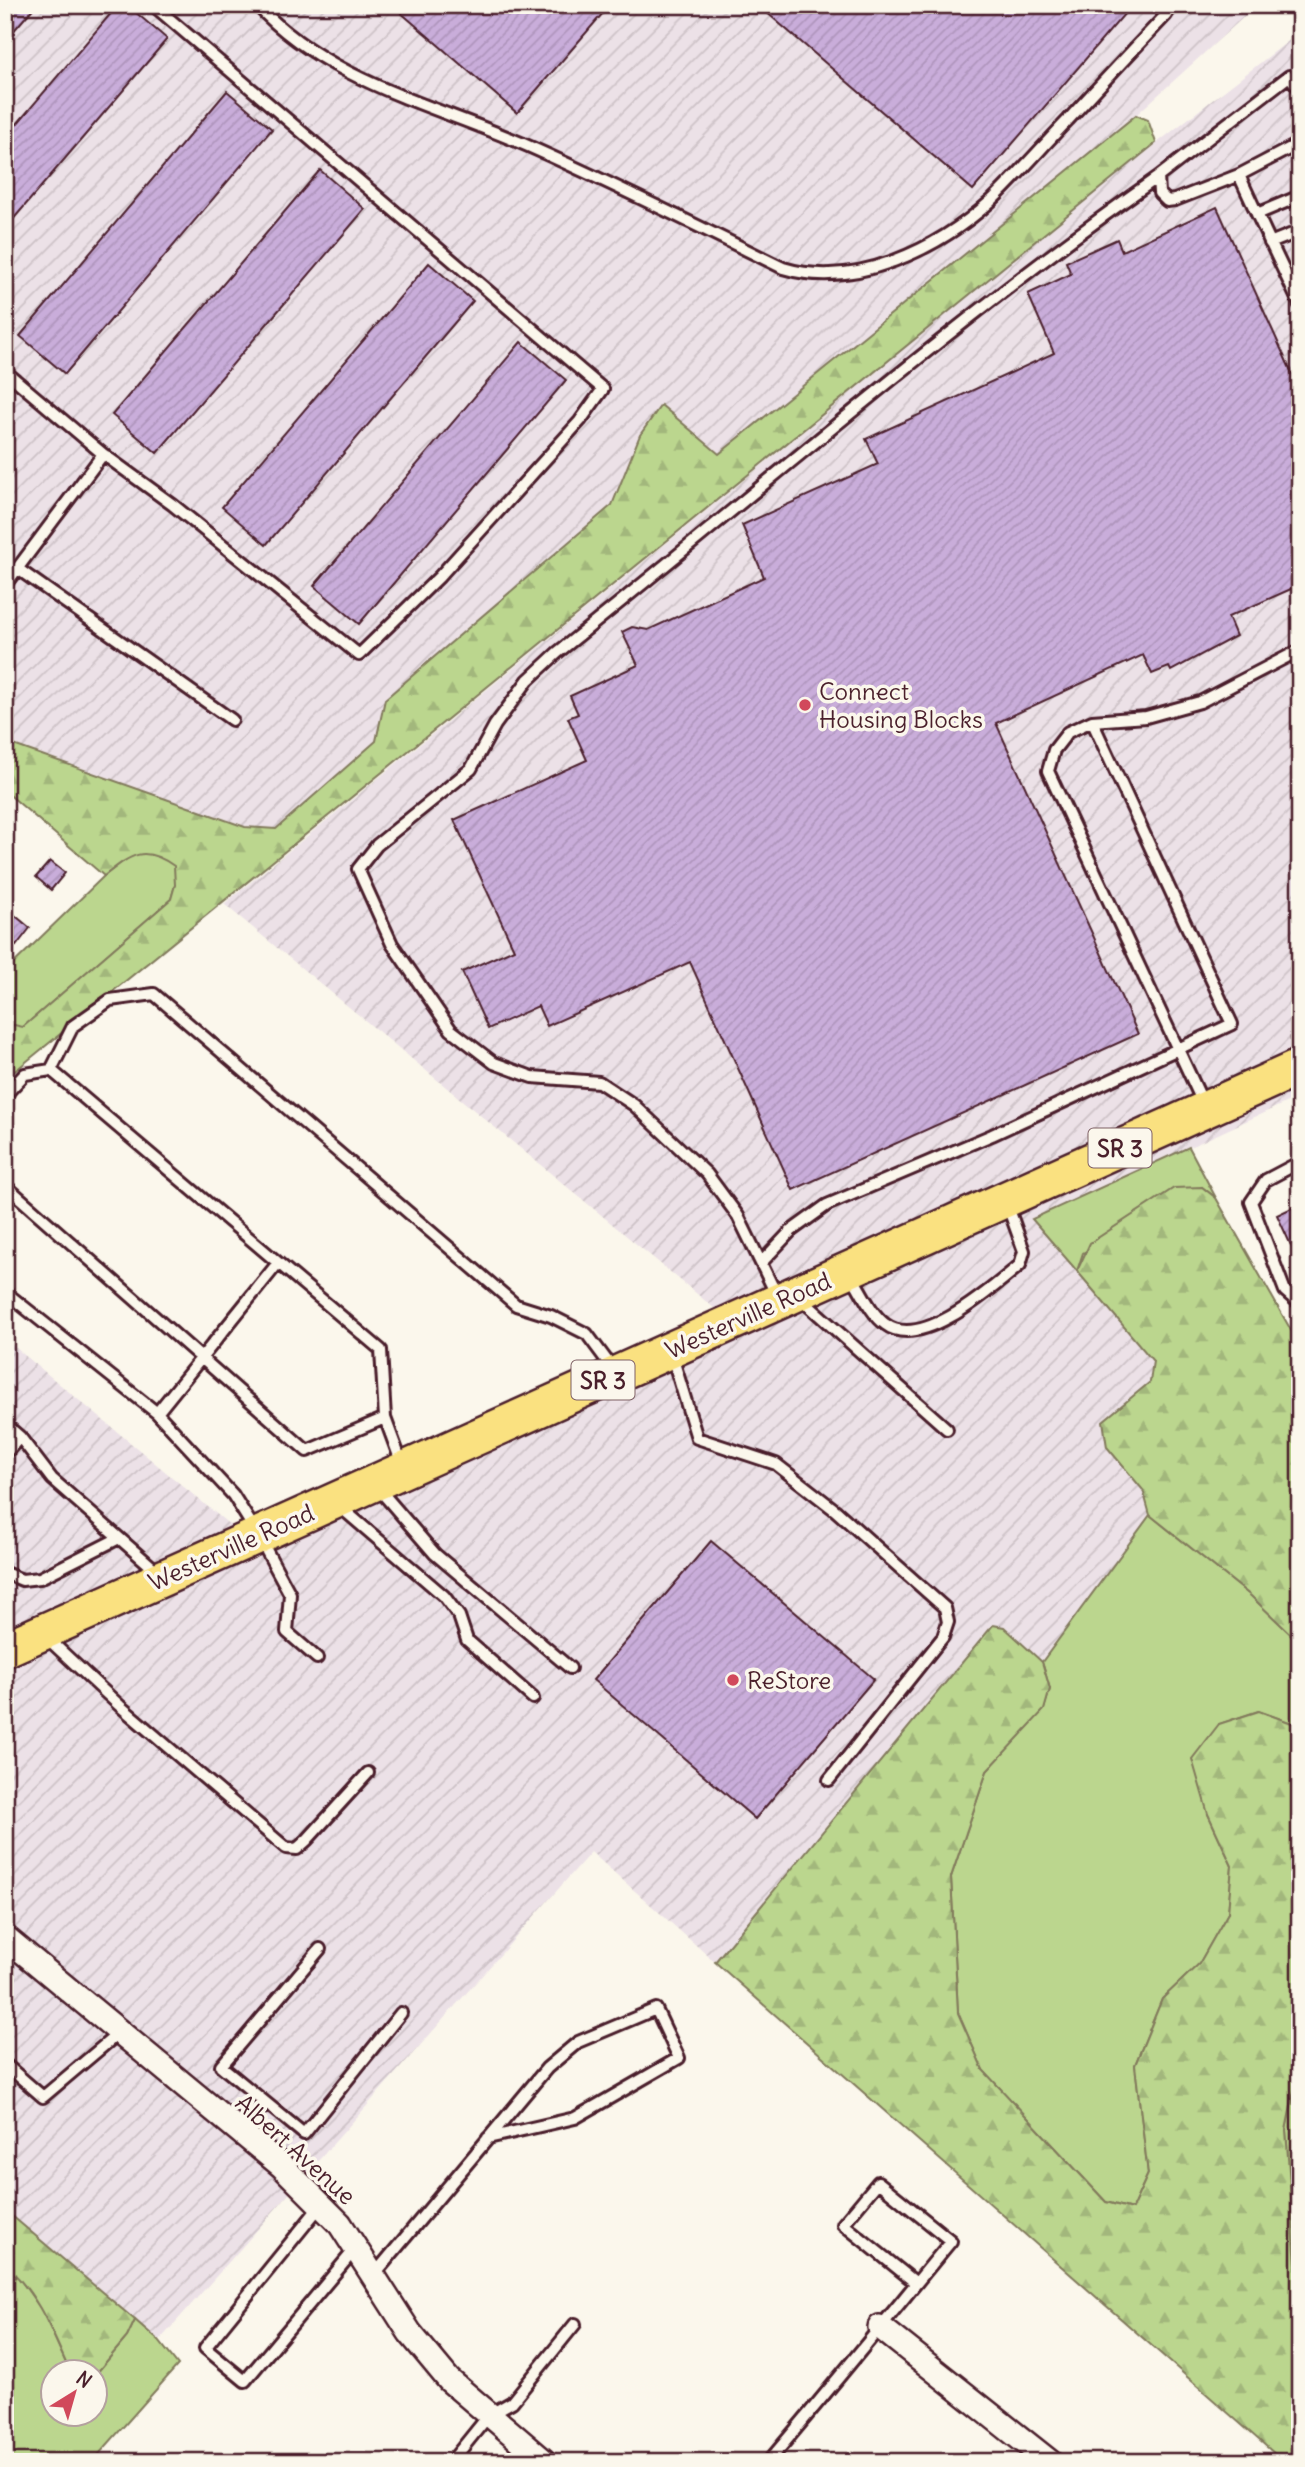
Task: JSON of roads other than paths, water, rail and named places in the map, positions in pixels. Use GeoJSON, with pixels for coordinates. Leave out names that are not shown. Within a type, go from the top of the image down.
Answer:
{"type":"FeatureCollection","features":[{"type":"Feature","properties":{"kind":"main road","name":"Westerville Road"},"geometry":{"type":"LineString","coordinates":[[5,1648],[1206,1109],[1298,1073]]}},
{"type":"Feature","properties":{"kind":"street","name":"Albert Avenue"},"geometry":{"type":"LineString","coordinates":[[5,1937],[283,2167],[340,2224],[418,2343],[449,2380],[545,2462]]}},
{"type":"Feature","properties":{"kind":"street"},"geometry":{"type":"LineString","coordinates":[[880,2327],[1050,2462]]}},
{"type":"Feature","properties":{"kind":"lane"},"geometry":{"type":"LineString","coordinates":[[5,371],[103,454],[359,654],[439,577],[580,421],[603,389],[153,5]]}},
{"type":"Feature","properties":{"kind":"lane"},"geometry":{"type":"LineString","coordinates":[[257,5],[280,30],[330,65],[526,145],[669,210],[783,268],[802,274],[832,276],[879,265],[919,250],[989,202],[1166,15],[1172,5]]}},
{"type":"Feature","properties":{"kind":"lane"},"geometry":{"type":"LineString","coordinates":[[947,1429],[787,1297],[761,1263],[738,1216],[707,1174],[634,1105],[599,1082],[532,1077],[494,1063],[451,1030],[392,944],[358,869],[377,845],[471,769],[495,725],[528,680],[557,653],[945,336],[1025,274],[1158,177],[1289,76],[1300,89]]}},
{"type":"Feature","properties":{"kind":"lane"},"geometry":{"type":"LineString","coordinates":[[1158,177],[1159,193],[1167,201],[1239,175],[1300,143]]}},
{"type":"Feature","properties":{"kind":"lane"},"geometry":{"type":"LineString","coordinates":[[1239,175],[1300,304]]}},
{"type":"Feature","properties":{"kind":"lane"},"geometry":{"type":"LineString","coordinates":[[1257,214],[1300,196]]}},
{"type":"Feature","properties":{"kind":"lane"},"geometry":{"type":"LineString","coordinates":[[1270,243],[1300,231]]}},
{"type":"Feature","properties":{"kind":"lane"},"geometry":{"type":"LineString","coordinates":[[5,585],[103,454]]}},
{"type":"Feature","properties":{"kind":"lane"},"geometry":{"type":"LineString","coordinates":[[18,569],[232,720]]}},
{"type":"Feature","properties":{"kind":"lane"},"geometry":{"type":"LineString","coordinates":[[1206,1109],[1048,771],[1054,750],[1068,732],[1092,721],[1146,717],[1200,702],[1300,650]]}},
{"type":"Feature","properties":{"kind":"lane"},"geometry":{"type":"LineString","coordinates":[[761,1263],[790,1231],[827,1205],[992,1135],[1231,1024],[1092,721]]}},
{"type":"Feature","properties":{"kind":"lane"},"geometry":{"type":"LineString","coordinates":[[51,1070],[73,1026],[110,1000],[155,994],[516,1305],[551,1316],[587,1334],[617,1374]]}},
{"type":"Feature","properties":{"kind":"lane"},"geometry":{"type":"LineString","coordinates":[[5,1095],[25,1074],[51,1070],[381,1350],[389,1476],[435,1554],[570,1668]]}},
{"type":"Feature","properties":{"kind":"lane"},"geometry":{"type":"LineString","coordinates":[[1300,1162],[1266,1180],[1251,1202],[1285,1291],[1300,1304]]}},
{"type":"Feature","properties":{"kind":"lane"},"geometry":{"type":"LineString","coordinates":[[5,1185],[307,1451],[386,1418]]}},
{"type":"Feature","properties":{"kind":"lane"},"geometry":{"type":"LineString","coordinates":[[848,1270],[883,1323],[896,1331],[913,1334],[950,1317],[1020,1265],[1024,1251],[1005,1199]]}},
{"type":"Feature","properties":{"kind":"lane"},"geometry":{"type":"LineString","coordinates":[[157,1413],[278,1263]]}},
{"type":"Feature","properties":{"kind":"lane"},"geometry":{"type":"LineString","coordinates":[[5,1292],[157,1413],[233,1495],[290,1594],[287,1632],[317,1658]]}},
{"type":"Feature","properties":{"kind":"lane"},"geometry":{"type":"LineString","coordinates":[[670,1350],[697,1438],[776,1464],[835,1510],[945,1608],[948,1622],[943,1637],[829,1780]]}},
{"type":"Feature","properties":{"kind":"lane"},"geometry":{"type":"LineString","coordinates":[[5,1424],[20,1437],[52,1479],[164,1577]]}},
{"type":"Feature","properties":{"kind":"lane"},"geometry":{"type":"LineString","coordinates":[[5,1454],[20,1437]]}},
{"type":"Feature","properties":{"kind":"lane"},"geometry":{"type":"LineString","coordinates":[[333,1501],[444,1596],[459,1616],[467,1640],[533,1698]]}},
{"type":"Feature","properties":{"kind":"lane"},"geometry":{"type":"LineString","coordinates":[[5,1573],[22,1580],[40,1578],[119,1538]]}},
{"type":"Feature","properties":{"kind":"lane"},"geometry":{"type":"LineString","coordinates":[[41,1633],[120,1706],[286,1848],[297,1849],[307,1840],[368,1773]]}},
{"type":"Feature","properties":{"kind":"lane"},"geometry":{"type":"LineString","coordinates":[[320,1949],[221,2066],[265,2104],[304,2134],[401,2013]]}},
{"type":"Feature","properties":{"kind":"lane"},"geometry":{"type":"LineString","coordinates":[[374,2275],[488,2138],[547,2068],[578,2042],[656,2009],[679,2058],[575,2118],[488,2138]]}},
{"type":"Feature","properties":{"kind":"lane"},"geometry":{"type":"LineString","coordinates":[[5,2064],[43,2097],[120,2032]]}},
{"type":"Feature","properties":{"kind":"lane"},"geometry":{"type":"LineString","coordinates":[[241,2133],[265,2104]]}},
{"type":"Feature","properties":{"kind":"lane"},"geometry":{"type":"LineString","coordinates":[[768,2462],[951,2241],[878,2182],[843,2224],[916,2283]]}},
{"type":"Feature","properties":{"kind":"lane"},"geometry":{"type":"LineString","coordinates":[[321,2205],[205,2348],[245,2381],[356,2248]]}},
{"type":"Feature","properties":{"kind":"lane"},"geometry":{"type":"LineString","coordinates":[[451,2462],[489,2415],[512,2402],[575,2324]]}},
{"type":"Feature","properties":{"kind":"place","name":"Connect Housing Blocks"},"geometry":{"type":"Point","coordinates":[805,705]}},
{"type":"Feature","properties":{"kind":"place","name":"ReStore"},"geometry":{"type":"Point","coordinates":[733,1680]}}]}
